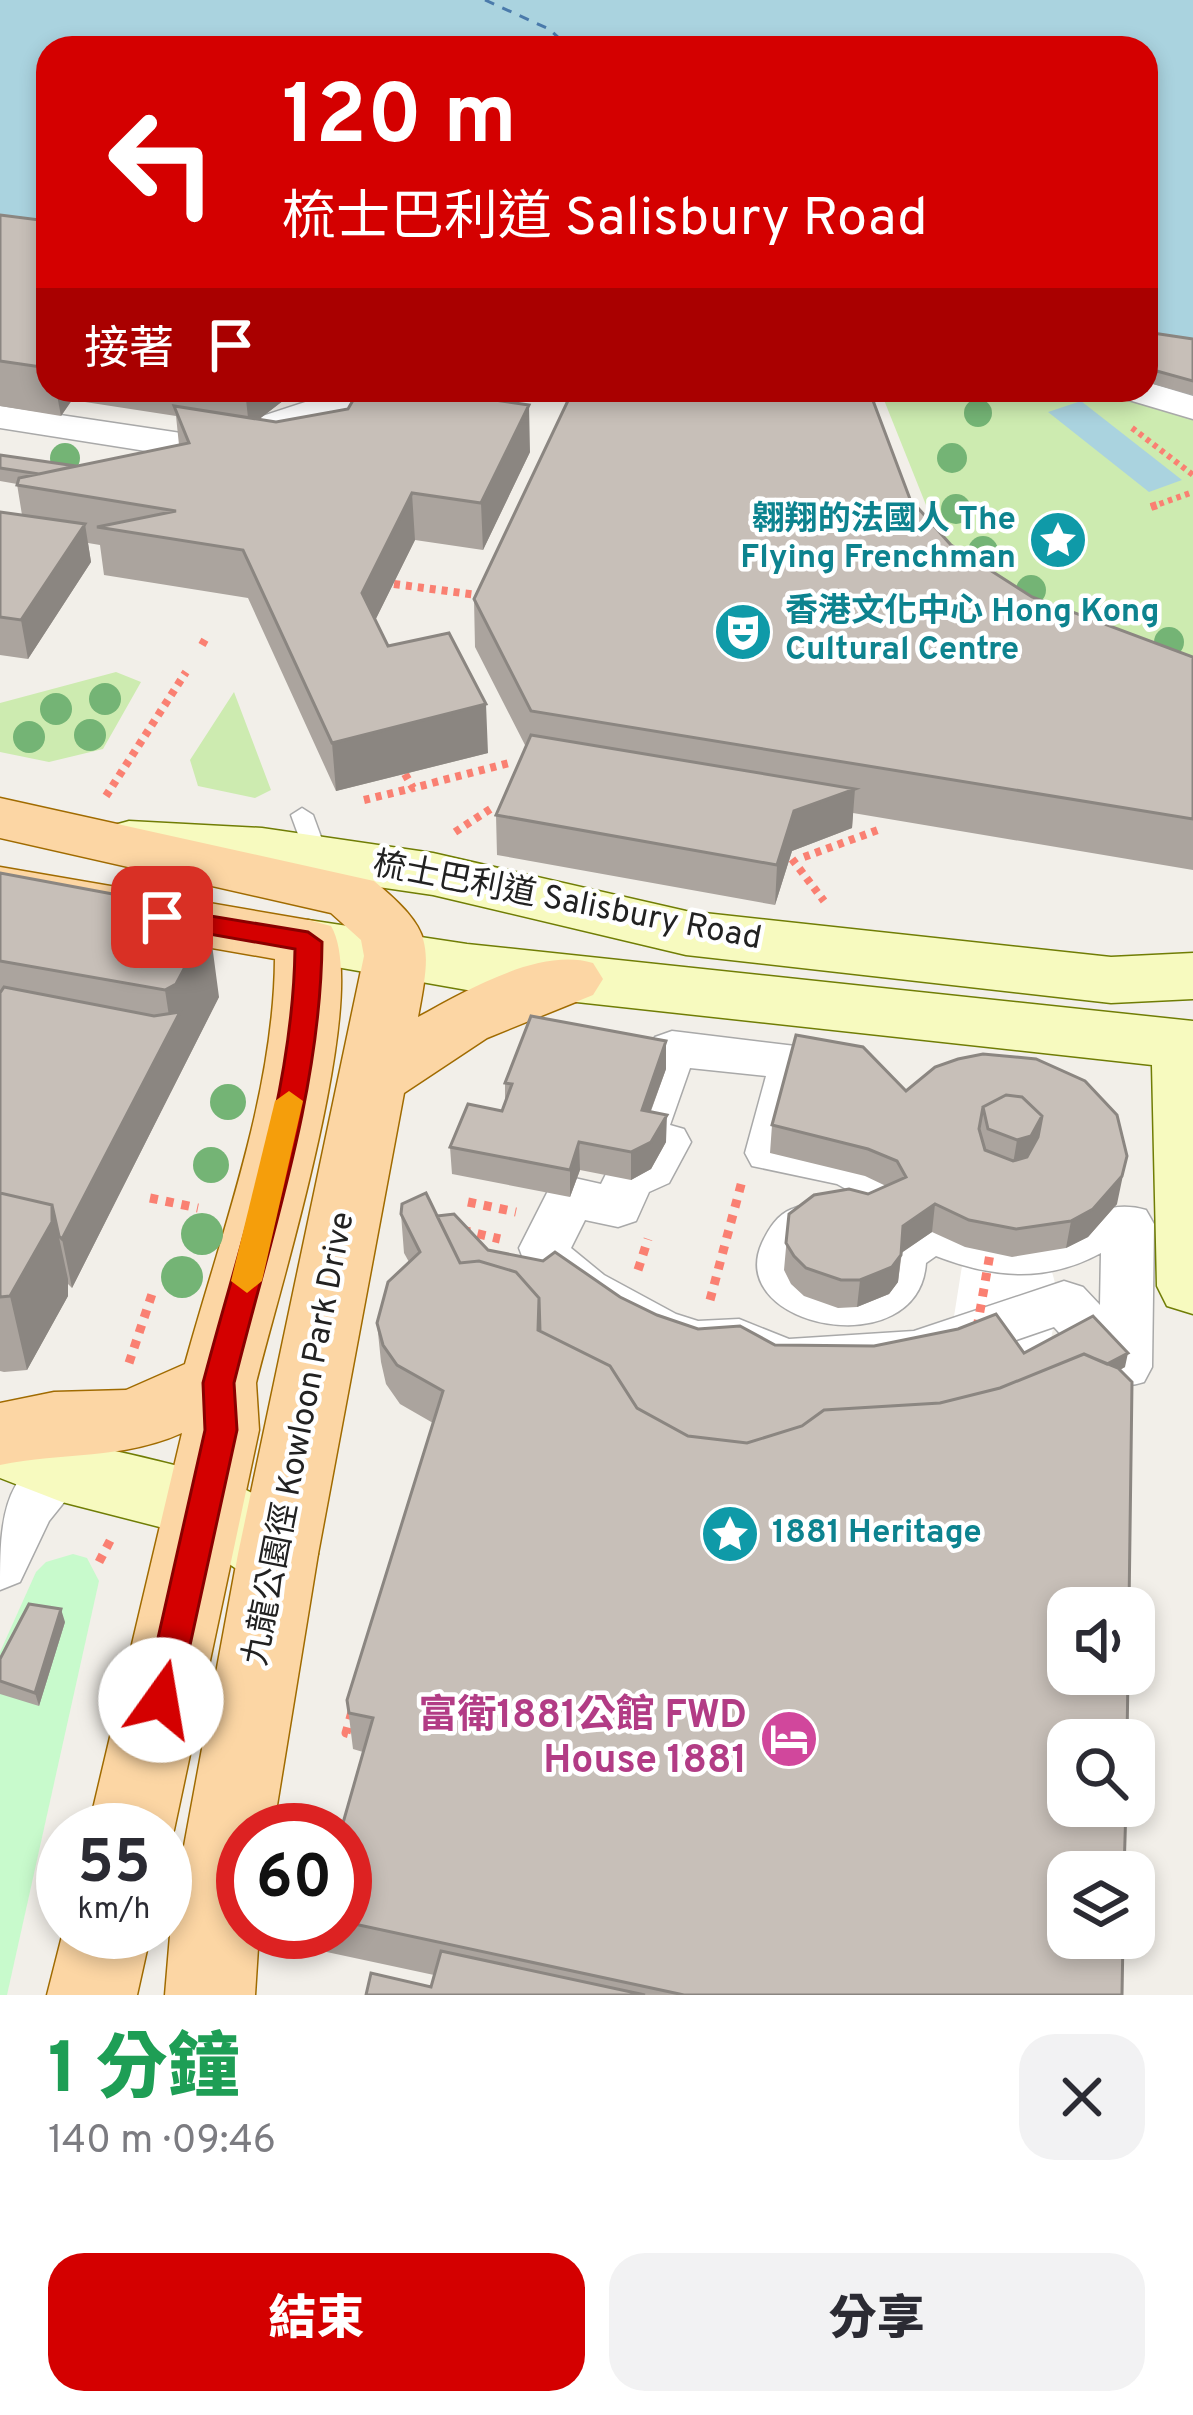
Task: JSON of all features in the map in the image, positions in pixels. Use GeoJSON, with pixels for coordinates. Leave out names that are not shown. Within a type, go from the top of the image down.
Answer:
{"type":"FeatureCollection","features":[{"type":"Feature","properties":{"kind":"main road","name":"梳士巴利道 Salisbury Road"},"geometry":{"type":"LineString","coordinates":[[0,818],[95,818],[352,896],[392,931],[397,956]]}},
{"type":"Feature","properties":{"kind":"main road","name":"梳士巴利道 Salisbury Road"},"geometry":{"type":"LineString","coordinates":[[0,889],[308,942]]}},
{"type":"Feature","properties":{"kind":"main road"},"geometry":{"type":"LineString","coordinates":[[137,1803],[221,1430],[218,1383],[297,1074],[308,1016],[308,942]]}},
{"type":"Feature","properties":{"kind":"main road","name":"九龍公園徑 Kowloon Park Drive"},"geometry":{"type":"LineString","coordinates":[[175,1995],[213,1953],[278,1554],[397,956]]}},
{"type":"Feature","properties":{"kind":"main road"},"geometry":{"type":"LineString","coordinates":[[368,1085],[405,1056],[479,1011],[570,979]]}},
{"type":"Feature","properties":{"kind":"main road"},"geometry":{"type":"LineString","coordinates":[[21,1449],[54,1423],[104,1426],[138,1419],[218,1383]]}},
{"type":"Feature","properties":{"kind":"main road"},"geometry":{"type":"LineString","coordinates":[[92,1995],[101,1959]]}},
{"type":"Feature","properties":{"kind":"street"},"geometry":{"type":"LineString","coordinates":[[1158,397],[1193,408]]}},
{"type":"Feature","properties":{"kind":"street"},"geometry":{"type":"LineString","coordinates":[[0,417],[203,448],[343,402]]}},
{"type":"Feature","properties":{"kind":"street","name":"梳士巴利道 Salisbury Road"},"geometry":{"type":"LineString","coordinates":[[95,818],[309,836],[433,874],[686,933],[1093,979],[1193,976]]}},
{"type":"Feature","properties":{"kind":"street","name":"梳士巴利道 Salisbury Road"},"geometry":{"type":"LineString","coordinates":[[308,942],[570,979],[1189,1045]]}},
{"type":"Feature","properties":{"kind":"street"},"geometry":{"type":"LineString","coordinates":[[1189,1045],[1193,1286]]}},
{"type":"Feature","properties":{"kind":"street"},"geometry":{"type":"LineString","coordinates":[[672,1049],[795,1061],[770,1153],[865,1176],[893,1189],[902,1204],[865,1222],[828,1218],[798,1231],[787,1242],[784,1270],[804,1295],[838,1307],[874,1303],[898,1282],[900,1254],[932,1232],[990,1254],[1047,1253],[1088,1237],[1105,1222],[1128,1224],[1125,1367],[1064,1302],[956,1343],[872,1360],[783,1360],[739,1340],[698,1343],[638,1320],[585,1290],[548,1260],[545,1248],[570,1197],[618,1207],[628,1180],[651,1169],[666,1142],[641,1137],[672,1049]]}},
{"type":"Feature","properties":{"kind":"street"},"geometry":{"type":"LineString","coordinates":[[0,1565],[28,1505],[21,1449],[205,1506],[278,1554]]}},
{"type":"Feature","properties":{"kind":"path"},"geometry":{"type":"LineString","coordinates":[[1150,507],[1193,492]]}},
{"type":"Feature","properties":{"kind":"path"},"geometry":{"type":"LineString","coordinates":[[394,584],[498,598]]}},
{"type":"Feature","properties":{"kind":"path"},"geometry":{"type":"LineString","coordinates":[[95,818],[186,672]]}},
{"type":"Feature","properties":{"kind":"path"},"geometry":{"type":"LineString","coordinates":[[364,800],[513,762]]}},
{"type":"Feature","properties":{"kind":"path"},"geometry":{"type":"LineString","coordinates":[[405,774],[412,788]]}},
{"type":"Feature","properties":{"kind":"path"},"geometry":{"type":"LineString","coordinates":[[804,856],[878,830]]}},
{"type":"Feature","properties":{"kind":"path"},"geometry":{"type":"LineString","coordinates":[[792,859],[837,917]]}},
{"type":"Feature","properties":{"kind":"path"},"geometry":{"type":"LineString","coordinates":[[150,1198],[198,1208]]}},
{"type":"Feature","properties":{"kind":"path"},"geometry":{"type":"LineString","coordinates":[[974,1345],[990,1254]]}},
{"type":"Feature","properties":{"kind":"path"},"geometry":{"type":"LineString","coordinates":[[113,1374],[130,1362],[153,1291]]}},
{"type":"Feature","properties":{"kind":"path"},"geometry":{"type":"LineString","coordinates":[[357,1690],[346,1733],[370,1738]]}},
{"type":"Feature","properties":{"kind":"path"},"geometry":{"type":"LineString","coordinates":[[365,1752],[376,1718]]}},
{"type":"Feature","properties":{"kind":"green space"},"geometry":{"type":"Polygon","coordinates":[[[1158,385],[1193,395],[1193,682],[1097,647],[951,551],[934,525],[885,402],[1158,402],[1158,385]]]}},
{"type":"Feature","properties":{"kind":"green space"},"geometry":{"type":"Polygon","coordinates":[[[116,672],[141,682],[103,749],[49,762],[0,752],[0,703],[116,672]]]}},
{"type":"Feature","properties":{"kind":"green space"},"geometry":{"type":"Polygon","coordinates":[[[234,692],[271,790],[255,798],[198,786],[190,760],[234,692]]]}},
{"type":"Feature","properties":{"kind":"green space"},"geometry":{"type":"Polygon","coordinates":[[[73,1554],[87,1558],[99,1581],[50,1803],[36,1803],[36,1864],[7,1995],[0,1995],[0,1652],[36,1572],[46,1562],[73,1554]]]}},
{"type":"Feature","properties":{"kind":"water"},"geometry":{"type":"Polygon","coordinates":[[[0,0],[1193,0],[1193,352],[1158,348],[1158,36],[36,36],[36,223],[0,221],[0,0]]]}},
{"type":"Feature","properties":{"kind":"water"},"geometry":{"type":"Polygon","coordinates":[[[1082,402],[1182,480],[1149,492],[1048,412],[1082,402]]]}},
{"type":"Feature","properties":{"kind":"pier"},"geometry":{"type":"Polygon","coordinates":[[[965,1247],[1047,1253],[1059,1298],[1051,1339],[899,1440],[943,1386],[965,1247]]]}},
{"type":"Feature","properties":{"kind":"building"},"geometry":{"type":"Polygon","coordinates":[[[0,215],[36,220],[36,366],[0,361],[0,215]]]}},
{"type":"Feature","properties":{"kind":"building"},"geometry":{"type":"Polygon","coordinates":[[[1158,334],[1193,339],[1193,381],[1158,371],[1158,334]]]}},
{"type":"Feature","properties":{"kind":"building"},"geometry":{"type":"Polygon","coordinates":[[[352,402],[529,405],[481,503],[412,493],[362,593],[388,646],[449,633],[486,704],[332,743],[243,550],[97,527],[176,511],[17,485],[19,478],[189,443],[174,406],[276,422],[348,409],[352,402]]]}},
{"type":"Feature","properties":{"kind":"building","name":"香港文化中心 Hong Kong Cultural Centre"},"geometry":{"type":"Polygon","coordinates":[[[567,402],[874,402],[910,499],[951,545],[1032,597],[1193,657],[1193,819],[531,711],[474,599],[567,402]]]}},
{"type":"Feature","properties":{"kind":"building"},"geometry":{"type":"Polygon","coordinates":[[[0,455],[76,466],[39,474],[0,468],[0,455]]]}},
{"type":"Feature","properties":{"kind":"building"},"geometry":{"type":"Polygon","coordinates":[[[0,512],[85,524],[21,620],[0,617],[0,512]]]}},
{"type":"Feature","properties":{"kind":"building"},"geometry":{"type":"Polygon","coordinates":[[[531,735],[855,789],[794,811],[777,865],[496,815],[531,735]]]}},
{"type":"Feature","properties":{"kind":"building"},"geometry":{"type":"Polygon","coordinates":[[[0,873],[193,909],[209,922],[176,984],[165,990],[0,961],[0,873]]]}},
{"type":"Feature","properties":{"kind":"building"},"geometry":{"type":"Polygon","coordinates":[[[4,987],[154,1016],[180,1012],[62,1239],[52,1205],[0,1193],[0,993],[4,987]]]}},
{"type":"Feature","properties":{"kind":"building"},"geometry":{"type":"Polygon","coordinates":[[[531,1016],[666,1041],[642,1110],[667,1115],[651,1142],[631,1152],[579,1142],[570,1170],[450,1147],[468,1104],[502,1111],[512,1084],[505,1083],[531,1016]]]}},
{"type":"Feature","properties":{"kind":"building"},"geometry":{"type":"Polygon","coordinates":[[[796,1035],[863,1047],[906,1091],[935,1067],[958,1059],[983,1054],[1036,1059],[1085,1081],[1117,1115],[1127,1156],[1122,1176],[1093,1209],[1071,1221],[1016,1229],[969,1220],[935,1204],[903,1226],[901,1255],[892,1267],[860,1280],[841,1280],[806,1268],[794,1256],[786,1243],[789,1214],[814,1195],[849,1189],[868,1194],[906,1177],[897,1161],[868,1149],[772,1125],[796,1035]],[[1006,1095],[983,1107],[979,1129],[985,1150],[1013,1161],[1027,1157],[1042,1116],[1022,1097],[1006,1095]]]}},
{"type":"Feature","properties":{"kind":"building"},"geometry":{"type":"Polygon","coordinates":[[[1006,1095],[1022,1097],[1042,1116],[1031,1136],[1017,1140],[988,1129],[983,1107],[1006,1095]]]}},
{"type":"Feature","properties":{"kind":"building"},"geometry":{"type":"Polygon","coordinates":[[[0,1193],[52,1205],[52,1222],[10,1296],[0,1297],[0,1193]]]}},
{"type":"Feature","properties":{"kind":"building","name":"1881 Heritage"},"geometry":{"type":"Polygon","coordinates":[[[426,1193],[460,1263],[479,1261],[516,1272],[539,1298],[538,1330],[610,1366],[637,1408],[688,1436],[747,1443],[802,1426],[824,1410],[940,1403],[1000,1388],[1084,1354],[1118,1368],[1132,1382],[1129,1587],[1047,1587],[1047,1695],[1128,1695],[1127,1719],[1047,1719],[1047,1827],[1125,1827],[1125,1851],[1047,1851],[1047,1959],[1123,1959],[1122,1995],[684,1995],[372,1928],[372,1803],[349,1803],[373,1718],[349,1713],[347,1700],[443,1391],[397,1365],[383,1345],[377,1323],[388,1282],[420,1252],[401,1214],[402,1204],[426,1193]]]}},
{"type":"Feature","properties":{"kind":"building"},"geometry":{"type":"Polygon","coordinates":[[[454,1214],[488,1250],[543,1261],[555,1252],[620,1297],[657,1315],[698,1329],[740,1326],[775,1345],[874,1346],[958,1329],[996,1314],[1024,1353],[1093,1316],[1128,1353],[1107,1364],[1084,1354],[1000,1388],[940,1403],[824,1410],[802,1426],[747,1443],[688,1436],[637,1408],[610,1366],[540,1331],[539,1298],[516,1272],[479,1261],[460,1263],[437,1216],[454,1214]]]}},
{"type":"Feature","properties":{"kind":"building"},"geometry":{"type":"Polygon","coordinates":[[[29,1604],[61,1609],[35,1693],[0,1681],[0,1659],[29,1604]]]}},
{"type":"Feature","properties":{"kind":"building"},"geometry":{"type":"Polygon","coordinates":[[[441,1951],[645,1995],[366,1995],[371,1973],[431,1987],[441,1951]]]}},
{"type":"Feature","properties":{"kind":"ferry route"},"geometry":{"type":"LineString","coordinates":[[485,0],[557,36]]}},
{"type":"Feature","properties":{"kind":"slow traffic"},"geometry":{"type":"LineString","coordinates":[[247,1281],[289,1101]]}},
{"type":"Feature","properties":{"kind":"place","name":"翱翔的法國人 The Flying Frenchman"},"geometry":{"type":"Point","coordinates":[1058,540]}},
{"type":"Feature","properties":{"kind":"place","name":"香港文化中心 Hong Kong Cultural Centre"},"geometry":{"type":"Point","coordinates":[743,632]}},
{"type":"Feature","properties":{"kind":"place","name":"1881 Heritage"},"geometry":{"type":"Point","coordinates":[730,1534]}},
{"type":"Feature","properties":{"kind":"place","name":"富衛1881公館 FWD House 1881"},"geometry":{"type":"Point","coordinates":[789,1739]}},
{"type":"Feature","properties":{"kind":"route"},"geometry":{"type":"LineString","coordinates":[[161,1700],[221,1430],[218,1383],[237,1324],[308,1016],[308,942],[162,917]]}}]}
